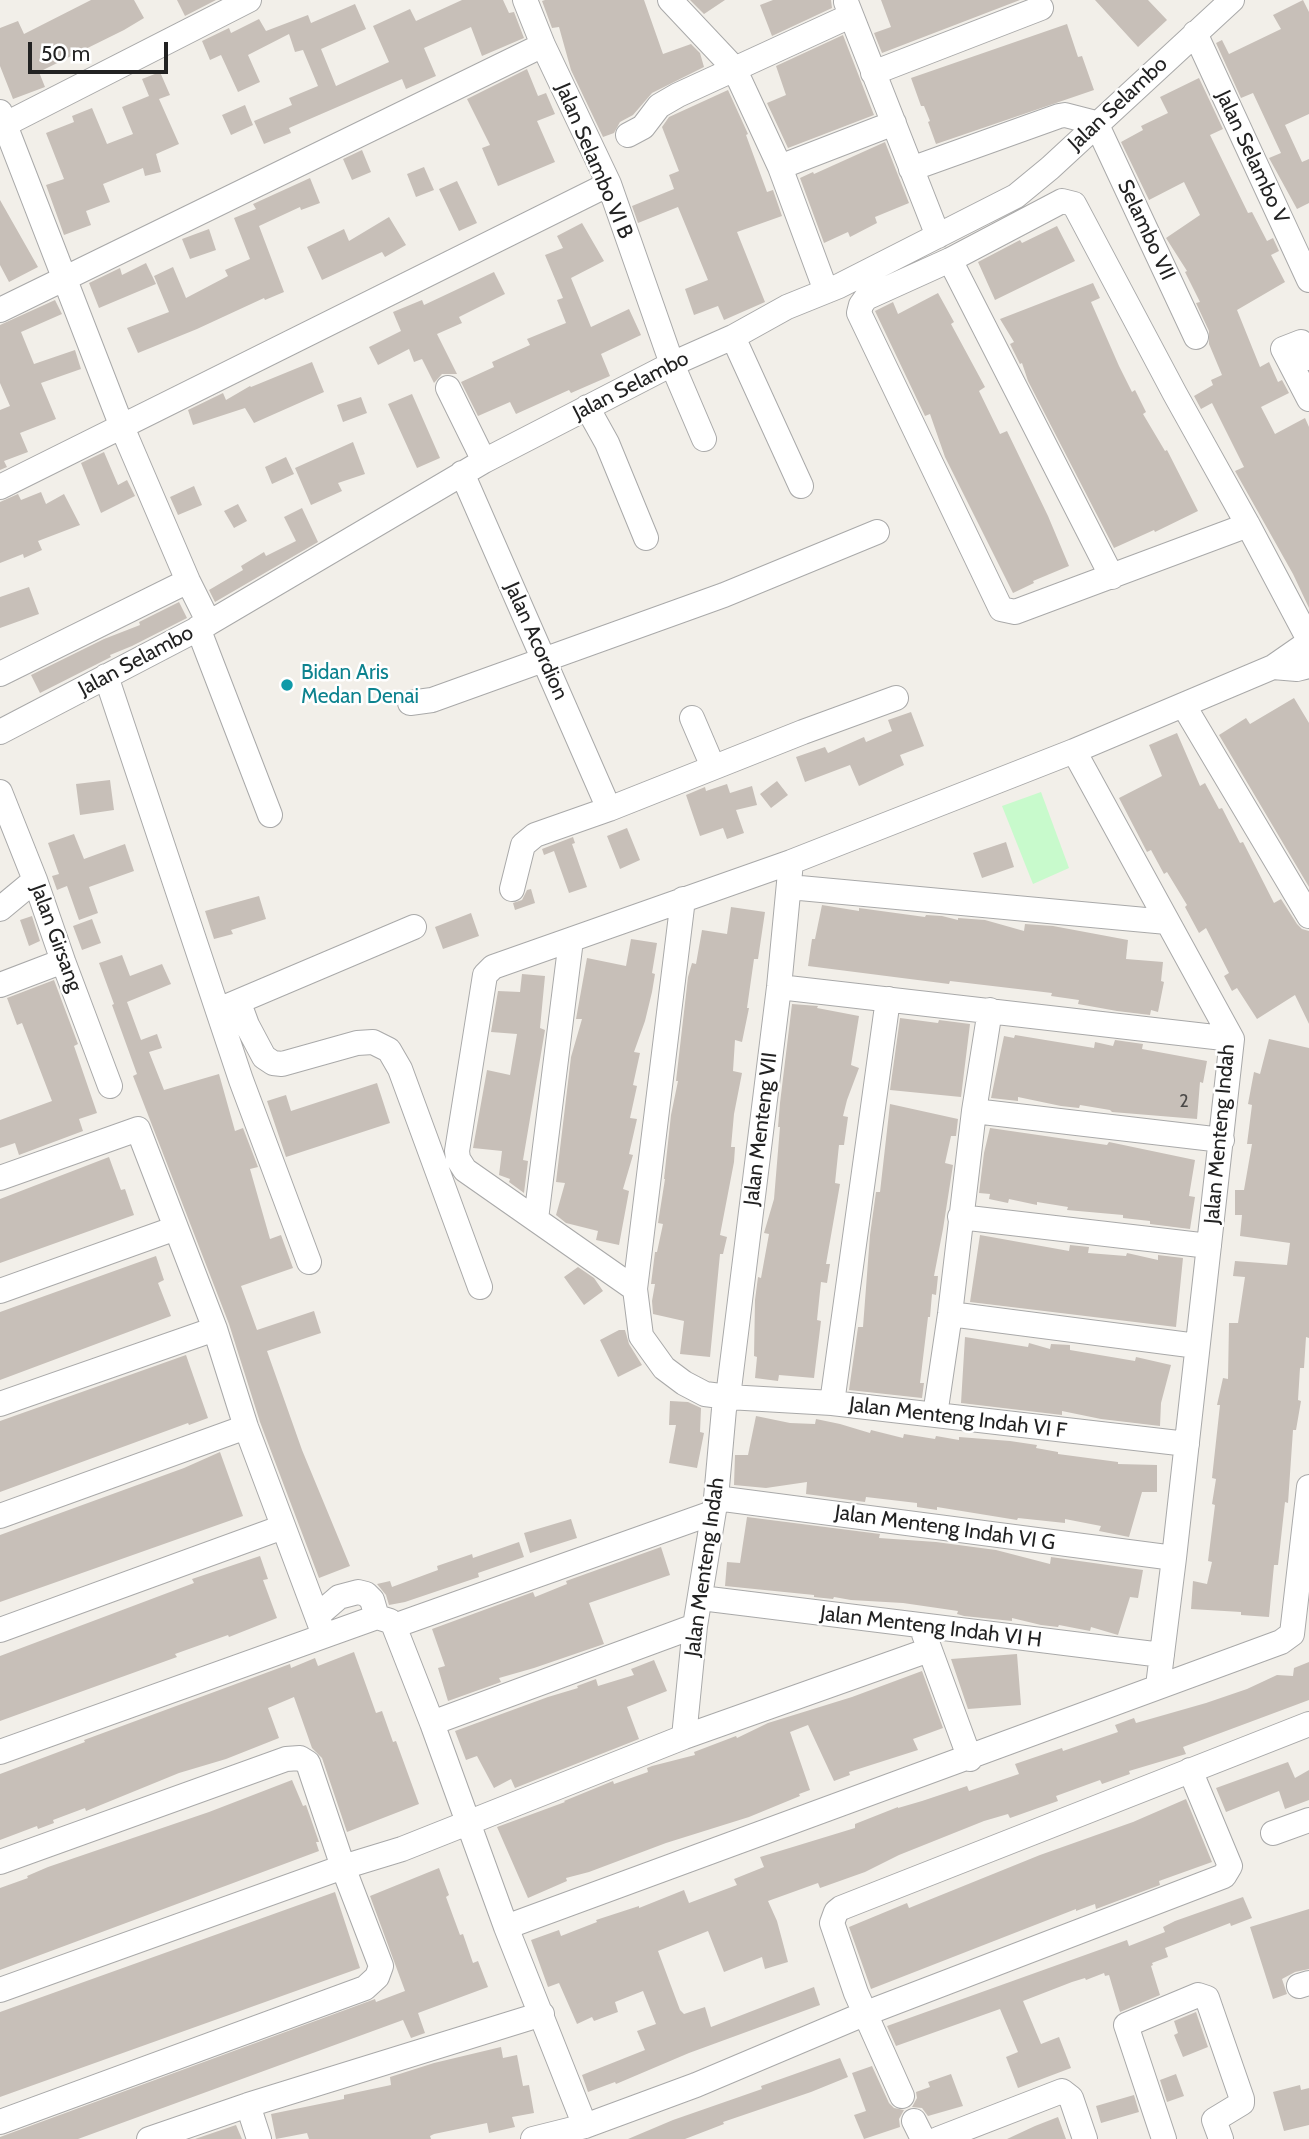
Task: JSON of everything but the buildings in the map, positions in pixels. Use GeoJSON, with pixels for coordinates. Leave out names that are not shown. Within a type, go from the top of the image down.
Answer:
{"type":"FeatureCollection","features":[{"type":"Feature","properties":{"kind":"street"},"geometry":{"type":"LineString","coordinates":[[249,0],[2,121],[122,427],[188,581],[270,815]]}},
{"type":"Feature","properties":{"kind":"street","name":"Jalan Selambo VI B"},"geometry":{"type":"LineString","coordinates":[[525,0],[543,45],[609,184],[672,364],[704,439]]}},
{"type":"Feature","properties":{"kind":"street"},"geometry":{"type":"LineString","coordinates":[[670,0],[734,68],[780,167],[826,291]]}},
{"type":"Feature","properties":{"kind":"street","name":"Jalan Selambo"},"geometry":{"type":"LineString","coordinates":[[0,732],[203,626],[484,461],[672,364],[733,337],[787,307],[826,291],[1016,196],[1231,0]]}},
{"type":"Feature","properties":{"kind":"street"},"geometry":{"type":"LineString","coordinates":[[628,135],[643,127],[659,106],[678,95],[848,8],[938,236]]}},
{"type":"Feature","properties":{"kind":"street"},"geometry":{"type":"LineString","coordinates":[[873,74],[1041,8]]}},
{"type":"Feature","properties":{"kind":"street","name":"Jalan Selambo V"},"geometry":{"type":"LineString","coordinates":[[1195,33],[1309,280]]}},
{"type":"Feature","properties":{"kind":"street"},"geometry":{"type":"LineString","coordinates":[[0,310],[543,45]]}},
{"type":"Feature","properties":{"kind":"street"},"geometry":{"type":"LineString","coordinates":[[911,169],[1059,116],[1096,123]]}},
{"type":"Feature","properties":{"kind":"street"},"geometry":{"type":"LineString","coordinates":[[780,167],[894,123]]}},
{"type":"Feature","properties":{"kind":"street","name":"Selambo VII"},"geometry":{"type":"LineString","coordinates":[[1096,123],[1196,337]]}},
{"type":"Feature","properties":{"kind":"street"},"geometry":{"type":"LineString","coordinates":[[0,487],[609,184]]}},
{"type":"Feature","properties":{"kind":"street"},"geometry":{"type":"LineString","coordinates":[[635,1289],[465,1170],[458,1159],[457,1151],[485,975],[493,967],[791,862],[1074,751],[1273,667],[1309,641],[1248,526],[1074,204],[1062,201],[950,260],[866,299],[861,305],[859,313],[1001,610],[1015,612],[1248,526]]}},
{"type":"Feature","properties":{"kind":"street"},"geometry":{"type":"LineString","coordinates":[[927,208],[944,208],[957,214],[963,223]]}},
{"type":"Feature","properties":{"kind":"street"},"geometry":{"type":"LineString","coordinates":[[950,260],[1112,577]]}},
{"type":"Feature","properties":{"kind":"street"},"geometry":{"type":"LineString","coordinates":[[733,337],[801,486]]}},
{"type":"Feature","properties":{"kind":"street"},"geometry":{"type":"LineString","coordinates":[[1309,358],[1301,342],[1283,349],[1309,400]]}},
{"type":"Feature","properties":{"kind":"street"},"geometry":{"type":"LineString","coordinates":[[448,388],[484,461]]}},
{"type":"Feature","properties":{"kind":"street"},"geometry":{"type":"LineString","coordinates":[[587,407],[607,443],[646,538]]}},
{"type":"Feature","properties":{"kind":"street","name":"Jalan Acordion"},"geometry":{"type":"LineString","coordinates":[[462,473],[609,809]]}},
{"type":"Feature","properties":{"kind":"street"},"geometry":{"type":"LineString","coordinates":[[410,703],[432,700],[724,594],[877,532]]}},
{"type":"Feature","properties":{"kind":"street"},"geometry":{"type":"LineString","coordinates":[[0,674],[188,581]]}},
{"type":"Feature","properties":{"kind":"street"},"geometry":{"type":"LineString","coordinates":[[1273,667],[1309,666]]}},
{"type":"Feature","properties":{"kind":"street"},"geometry":{"type":"LineString","coordinates":[[106,676],[229,1006],[241,1080],[309,1262]]}},
{"type":"Feature","properties":{"kind":"street"},"geometry":{"type":"LineString","coordinates":[[512,889],[520,850],[527,839],[896,698]]}},
{"type":"Feature","properties":{"kind":"street"},"geometry":{"type":"LineString","coordinates":[[1184,706],[1309,916]]}},
{"type":"Feature","properties":{"kind":"street"},"geometry":{"type":"LineString","coordinates":[[692,718],[713,767]]}},
{"type":"Feature","properties":{"kind":"street","name":"Jalan Menteng Indah"},"geometry":{"type":"LineString","coordinates":[[1074,751],[1232,1039],[1158,1686]]}},
{"type":"Feature","properties":{"kind":"street","name":"Jalan Girsang"},"geometry":{"type":"LineString","coordinates":[[0,792],[110,1086]]}},
{"type":"Feature","properties":{"kind":"street","name":"Jalan Menteng VII"},"geometry":{"type":"LineString","coordinates":[[728,1397],[779,987],[791,862]]}},
{"type":"Feature","properties":{"kind":"street"},"geometry":{"type":"LineString","coordinates":[[0,909],[35,880]]}},
{"type":"Feature","properties":{"kind":"street"},"geometry":{"type":"LineString","coordinates":[[789,887],[1167,922]]}},
{"type":"Feature","properties":{"kind":"street","name":"Jalan Menteng Indah VI F"},"geometry":{"type":"LineString","coordinates":[[683,900],[635,1289],[641,1336],[664,1367],[684,1383],[705,1394],[832,1404],[1187,1444]]}},
{"type":"Feature","properties":{"kind":"street"},"geometry":{"type":"LineString","coordinates":[[229,1006],[414,927]]}},
{"type":"Feature","properties":{"kind":"street"},"geometry":{"type":"LineString","coordinates":[[536,1219],[571,940]]}},
{"type":"Feature","properties":{"kind":"street"},"geometry":{"type":"LineString","coordinates":[[0,985],[63,961]]}},
{"type":"Feature","properties":{"kind":"street"},"geometry":{"type":"LineString","coordinates":[[779,987],[1232,1039]]}},
{"type":"Feature","properties":{"kind":"street"},"geometry":{"type":"LineString","coordinates":[[832,1404],[888,999]]}},
{"type":"Feature","properties":{"kind":"street"},"geometry":{"type":"LineString","coordinates":[[229,1006],[247,1025],[264,1057],[273,1063],[282,1064],[357,1043],[373,1042],[389,1050],[400,1069],[480,1287]]}},
{"type":"Feature","properties":{"kind":"street"},"geometry":{"type":"LineString","coordinates":[[935,1415],[974,1111],[990,1010]]}},
{"type":"Feature","properties":{"kind":"street"},"geometry":{"type":"LineString","coordinates":[[974,1111],[1222,1140]]}},
{"type":"Feature","properties":{"kind":"street"},"geometry":{"type":"LineString","coordinates":[[0,1178],[138,1129],[215,1329],[246,1427],[320,1626]]}},
{"type":"Feature","properties":{"kind":"street"},"geometry":{"type":"LineString","coordinates":[[960,1217],[1209,1246]]}},
{"type":"Feature","properties":{"kind":"street"},"geometry":{"type":"LineString","coordinates":[[0,1291],[176,1228]]}},
{"type":"Feature","properties":{"kind":"street"},"geometry":{"type":"LineString","coordinates":[[950,1314],[1197,1346]]}},
{"type":"Feature","properties":{"kind":"street"},"geometry":{"type":"LineString","coordinates":[[0,1404],[215,1329]]}},
{"type":"Feature","properties":{"kind":"street","name":"Jalan Menteng Indah"},"geometry":{"type":"LineString","coordinates":[[684,1737],[695,1626],[714,1506],[724,1409],[728,1397]]}},
{"type":"Feature","properties":{"kind":"street"},"geometry":{"type":"LineString","coordinates":[[0,1516],[246,1427]]}},
{"type":"Feature","properties":{"kind":"street"},"geometry":{"type":"LineString","coordinates":[[506,1927],[970,1759],[1158,1686],[1280,1643],[1292,1634],[1309,1487]]}},
{"type":"Feature","properties":{"kind":"street"},"geometry":{"type":"LineString","coordinates":[[0,1752],[320,1626],[386,1621],[714,1506]]}},
{"type":"Feature","properties":{"kind":"street","name":"Jalan Menteng Indah VI G"},"geometry":{"type":"LineString","coordinates":[[714,1506],[1174,1558]]}},
{"type":"Feature","properties":{"kind":"street"},"geometry":{"type":"LineString","coordinates":[[0,1630],[282,1527]]}},
{"type":"Feature","properties":{"kind":"street","name":"Jalan Menteng Indah VI H"},"geometry":{"type":"LineString","coordinates":[[701,1598],[925,1638],[1162,1655]]}},
{"type":"Feature","properties":{"kind":"street"},"geometry":{"type":"LineString","coordinates":[[386,1621],[432,1723],[506,1927],[585,2126]]}},
{"type":"Feature","properties":{"kind":"street"},"geometry":{"type":"LineString","coordinates":[[432,1723],[695,1626]]}},
{"type":"Feature","properties":{"kind":"street"},"geometry":{"type":"LineString","coordinates":[[0,1990],[342,1867],[402,1849],[925,1638],[970,1759]]}},
{"type":"Feature","properties":{"kind":"street"},"geometry":{"type":"LineString","coordinates":[[902,2096],[864,2014],[832,1923],[841,1908],[1309,1724]]}},
{"type":"Feature","properties":{"kind":"street"},"geometry":{"type":"LineString","coordinates":[[0,1862],[293,1758],[308,1763],[342,1867],[381,1966],[371,1984],[0,2122]]}},
{"type":"Feature","properties":{"kind":"street"},"geometry":{"type":"LineString","coordinates":[[533,2139],[585,2126],[696,2085],[864,2014],[1227,1874],[1230,1867],[1190,1770]]}},
{"type":"Feature","properties":{"kind":"street"},"geometry":{"type":"LineString","coordinates":[[1273,1833],[1309,1819]]}},
{"type":"Feature","properties":{"kind":"street"},"geometry":{"type":"LineString","coordinates":[[1164,2139],[1126,2025],[1198,1995],[1207,1998],[1242,2099],[1242,2103],[1214,2120],[1221,2139]]}},
{"type":"Feature","properties":{"kind":"street"},"geometry":{"type":"LineString","coordinates":[[149,2139],[248,2105],[542,2014]]}},
{"type":"Feature","properties":{"kind":"street"},"geometry":{"type":"LineString","coordinates":[[938,2139],[1062,2091],[1071,2098],[1085,2139]]}},
{"type":"Feature","properties":{"kind":"street"},"geometry":{"type":"LineString","coordinates":[[248,2105],[259,2139]]}},
{"type":"Feature","properties":{"kind":"green space"},"geometry":{"type":"Polygon","coordinates":[[[1041,792],[1069,868],[1033,884],[1002,806],[1041,792]]]}},
{"type":"Feature","properties":{"kind":"place","name":"Bidan Aris Medan Denai"},"geometry":{"type":"Point","coordinates":[287,685]}}]}
